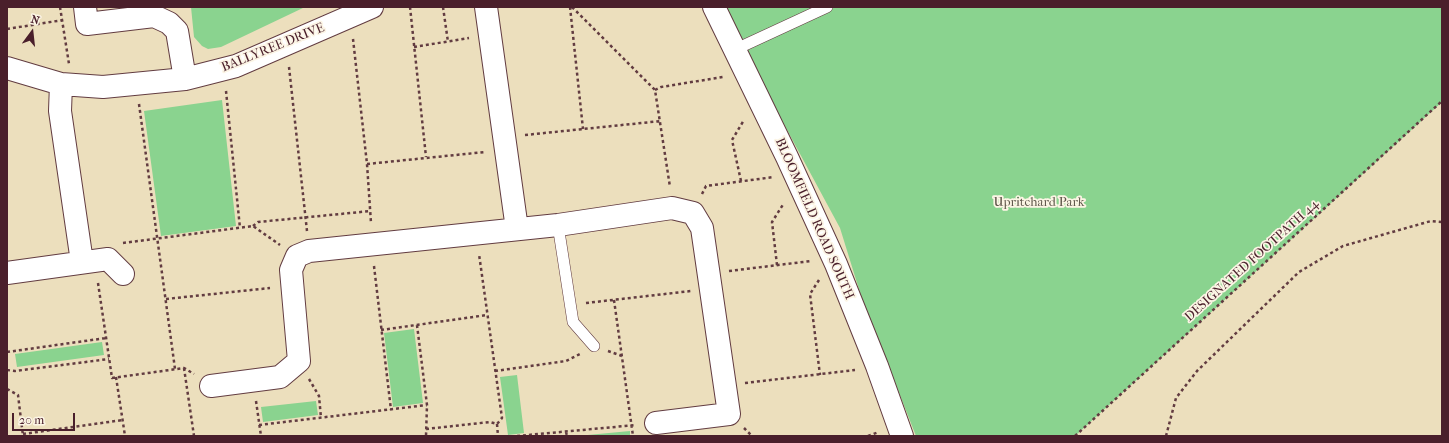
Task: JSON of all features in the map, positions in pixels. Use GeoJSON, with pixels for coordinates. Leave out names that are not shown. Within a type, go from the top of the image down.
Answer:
{"type":"FeatureCollection","features":[{"type":"Feature","properties":{"kind":"street"},"geometry":{"type":"LineString","coordinates":[[85,7],[87,24],[154,16],[169,23],[177,31],[185,79]]}},
{"type":"Feature","properties":{"kind":"street","name":"BALLYREE DRIVE"},"geometry":{"type":"LineString","coordinates":[[7,68],[66,84],[103,87],[185,79],[236,66],[372,7]]}},
{"type":"Feature","properties":{"kind":"street"},"geometry":{"type":"LineString","coordinates":[[486,7],[517,229]]}},
{"type":"Feature","properties":{"kind":"street","name":"BLOOMFIELD ROAD SOUTH"},"geometry":{"type":"LineString","coordinates":[[714,7],[834,258],[877,366],[902,436]]}},
{"type":"Feature","properties":{"kind":"street"},"geometry":{"type":"LineString","coordinates":[[66,84],[60,111],[88,261]]}},
{"type":"Feature","properties":{"kind":"street"},"geometry":{"type":"LineString","coordinates":[[211,386],[280,377],[299,361],[291,270],[303,254],[558,225],[672,208],[693,213],[702,228],[729,414],[656,423]]}},
{"type":"Feature","properties":{"kind":"street"},"geometry":{"type":"LineString","coordinates":[[7,273],[108,259],[122,274]]}},
{"type":"Feature","properties":{"kind":"lane"},"geometry":{"type":"LineString","coordinates":[[734,50],[827,7]]}},
{"type":"Feature","properties":{"kind":"lane"},"geometry":{"type":"LineString","coordinates":[[558,225],[573,322],[594,346]]}},
{"type":"Feature","properties":{"kind":"path"},"geometry":{"type":"LineString","coordinates":[[60,7],[66,84]]}},
{"type":"Feature","properties":{"kind":"path"},"geometry":{"type":"LineString","coordinates":[[410,7],[426,157]]}},
{"type":"Feature","properties":{"kind":"path"},"geometry":{"type":"LineString","coordinates":[[443,7],[448,42]]}},
{"type":"Feature","properties":{"kind":"path"},"geometry":{"type":"LineString","coordinates":[[571,7],[655,90],[672,208]]}},
{"type":"Feature","properties":{"kind":"path"},"geometry":{"type":"LineString","coordinates":[[571,7],[583,129]]}},
{"type":"Feature","properties":{"kind":"path"},"geometry":{"type":"LineString","coordinates":[[350,17],[371,211],[372,245],[391,410]]}},
{"type":"Feature","properties":{"kind":"path"},"geometry":{"type":"LineString","coordinates":[[7,29],[62,20]]}},
{"type":"Feature","properties":{"kind":"path"},"geometry":{"type":"LineString","coordinates":[[414,47],[490,35]]}},
{"type":"Feature","properties":{"kind":"path"},"geometry":{"type":"LineString","coordinates":[[253,226],[303,254],[305,216],[287,44]]}},
{"type":"Feature","properties":{"kind":"path"},"geometry":{"type":"LineString","coordinates":[[224,70],[240,228]]}},
{"type":"Feature","properties":{"kind":"path"},"geometry":{"type":"LineString","coordinates":[[655,90],[661,87],[746,73]]}},
{"type":"Feature","properties":{"kind":"path"},"geometry":{"type":"LineString","coordinates":[[136,84],[175,369]]}},
{"type":"Feature","properties":{"kind":"path"},"geometry":{"type":"LineString","coordinates":[[291,98],[305,216]]}},
{"type":"Feature","properties":{"kind":"path"},"geometry":{"type":"LineString","coordinates":[[741,182],[732,140],[758,99]]}},
{"type":"Feature","properties":{"kind":"path","name":"DESIGNATED FOOTPATH 44"},"geometry":{"type":"LineString","coordinates":[[1075,436],[1442,101]]}},
{"type":"Feature","properties":{"kind":"path"},"geometry":{"type":"LineString","coordinates":[[366,164],[426,157],[583,129],[660,121]]}},
{"type":"Feature","properties":{"kind":"path"},"geometry":{"type":"LineString","coordinates":[[693,213],[706,186],[797,178]]}},
{"type":"Feature","properties":{"kind":"path"},"geometry":{"type":"LineString","coordinates":[[777,265],[772,222],[797,178]]}},
{"type":"Feature","properties":{"kind":"path"},"geometry":{"type":"LineString","coordinates":[[119,244],[253,226],[258,222],[305,216],[371,211]]}},
{"type":"Feature","properties":{"kind":"path"},"geometry":{"type":"LineString","coordinates":[[1166,436],[1176,398],[1197,371],[1299,272],[1343,246],[1431,222],[1442,222]]}},
{"type":"Feature","properties":{"kind":"path"},"geometry":{"type":"LineString","coordinates":[[476,234],[502,418],[497,424],[498,436]]}},
{"type":"Feature","properties":{"kind":"path"},"geometry":{"type":"LineString","coordinates":[[570,306],[614,300],[710,281],[777,265],[834,258]]}},
{"type":"Feature","properties":{"kind":"path"},"geometry":{"type":"LineString","coordinates":[[820,375],[810,294],[834,258]]}},
{"type":"Feature","properties":{"kind":"path"},"geometry":{"type":"LineString","coordinates":[[88,261],[106,338],[112,378],[184,368],[211,386]]}},
{"type":"Feature","properties":{"kind":"path"},"geometry":{"type":"LineString","coordinates":[[166,299],[292,285]]}},
{"type":"Feature","properties":{"kind":"path"},"geometry":{"type":"LineString","coordinates":[[614,300],[633,436]]}},
{"type":"Feature","properties":{"kind":"path"},"geometry":{"type":"LineString","coordinates":[[381,330],[487,315]]}},
{"type":"Feature","properties":{"kind":"path"},"geometry":{"type":"LineString","coordinates":[[417,325],[427,405],[426,436]]}},
{"type":"Feature","properties":{"kind":"path"},"geometry":{"type":"LineString","coordinates":[[7,352],[106,338]]}},
{"type":"Feature","properties":{"kind":"path"},"geometry":{"type":"LineString","coordinates":[[495,371],[566,361],[594,346],[622,356]]}},
{"type":"Feature","properties":{"kind":"path"},"geometry":{"type":"LineString","coordinates":[[7,370],[15,371],[109,359]]}},
{"type":"Feature","properties":{"kind":"path"},"geometry":{"type":"LineString","coordinates":[[299,361],[319,396],[321,418]]}},
{"type":"Feature","properties":{"kind":"path"},"geometry":{"type":"LineString","coordinates":[[725,385],[846,372],[877,366]]}},
{"type":"Feature","properties":{"kind":"path"},"geometry":{"type":"LineString","coordinates":[[184,368],[194,436]]}},
{"type":"Feature","properties":{"kind":"path"},"geometry":{"type":"LineString","coordinates":[[116,377],[125,436]]}},
{"type":"Feature","properties":{"kind":"path"},"geometry":{"type":"LineString","coordinates":[[253,381],[261,436]]}},
{"type":"Feature","properties":{"kind":"path"},"geometry":{"type":"LineString","coordinates":[[7,390],[18,395],[23,435],[123,420]]}},
{"type":"Feature","properties":{"kind":"path"},"geometry":{"type":"LineString","coordinates":[[259,425],[427,405]]}},
{"type":"Feature","properties":{"kind":"path"},"geometry":{"type":"LineString","coordinates":[[426,429],[490,422],[497,424]]}},
{"type":"Feature","properties":{"kind":"path"},"geometry":{"type":"LineString","coordinates":[[517,436],[656,423]]}},
{"type":"Feature","properties":{"kind":"path"},"geometry":{"type":"LineString","coordinates":[[566,432],[567,436]]}},
{"type":"Feature","properties":{"kind":"green space"},"geometry":{"type":"Polygon","coordinates":[[[191,7],[305,7],[221,47],[208,49],[202,46],[194,37],[191,7]]]}},
{"type":"Feature","properties":{"kind":"green space","name":"Upritchard Park"},"geometry":{"type":"Polygon","coordinates":[[[723,7],[1442,7],[1442,102],[1075,436],[916,436],[862,299],[840,228],[766,91],[723,7]]]}},
{"type":"Feature","properties":{"kind":"green space"},"geometry":{"type":"Polygon","coordinates":[[[222,100],[236,226],[161,236],[144,111],[222,100]]]}},
{"type":"Feature","properties":{"kind":"green space"},"geometry":{"type":"Polygon","coordinates":[[[414,329],[423,403],[393,407],[384,333],[414,329]]]}},
{"type":"Feature","properties":{"kind":"green space"},"geometry":{"type":"Polygon","coordinates":[[[102,342],[104,355],[17,367],[15,354],[102,342]]]}},
{"type":"Feature","properties":{"kind":"green space"},"geometry":{"type":"Polygon","coordinates":[[[517,375],[524,433],[508,435],[500,377],[517,375]]]}},
{"type":"Feature","properties":{"kind":"green space"},"geometry":{"type":"Polygon","coordinates":[[[316,401],[318,415],[263,422],[261,407],[316,401]]]}},
{"type":"Feature","properties":{"kind":"green space"},"geometry":{"type":"Polygon","coordinates":[[[630,431],[630,436],[577,436],[630,431]]]}}]}
